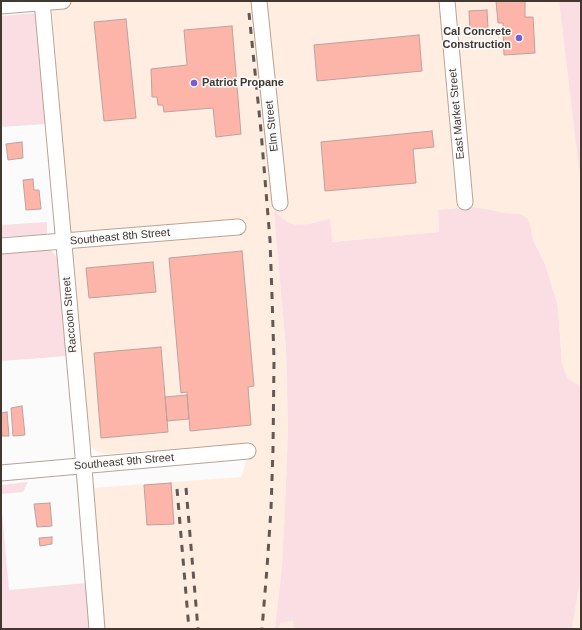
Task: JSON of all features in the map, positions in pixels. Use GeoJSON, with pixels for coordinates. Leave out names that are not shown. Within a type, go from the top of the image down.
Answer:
{"type":"FeatureCollection","features":[{"type":"Feature","properties":{"kind":"street"},"geometry":{"type":"LineString","coordinates":[[1,6],[63,1]]}},
{"type":"Feature","properties":{"kind":"street","name":"Elm Street"},"geometry":{"type":"LineString","coordinates":[[260,1],[280,203]]}},
{"type":"Feature","properties":{"kind":"street","name":"East Market Street"},"geometry":{"type":"LineString","coordinates":[[447,1],[465,202]]}},
{"type":"Feature","properties":{"kind":"street","name":"Raccoon Street"},"geometry":{"type":"LineString","coordinates":[[42,2],[84,466],[96,629]]}},
{"type":"Feature","properties":{"kind":"street","name":"Southeast 8th Street"},"geometry":{"type":"LineString","coordinates":[[1,246],[238,227]]}},
{"type":"Feature","properties":{"kind":"street","name":"Southeast 9th Street"},"geometry":{"type":"LineString","coordinates":[[1,473],[248,451]]}},
{"type":"Feature","properties":{"kind":"shaded area"},"geometry":{"type":"Polygon","coordinates":[[[51,1],[559,1],[581,183],[581,385],[568,379],[562,364],[558,307],[545,264],[533,240],[530,224],[520,214],[503,213],[470,207],[438,210],[439,232],[331,242],[309,224],[297,225],[289,223],[275,211],[286,350],[288,428],[282,566],[275,629],[104,629],[92,488],[241,477],[252,443],[107,454],[96,451],[88,441],[51,1]]]}},
{"type":"Feature","properties":{"kind":"shaded area"},"geometry":{"type":"Polygon","coordinates":[[[559,1],[581,1],[581,183],[579,169],[559,1]]]}},
{"type":"Feature","properties":{"kind":"shaded area"},"geometry":{"type":"Polygon","coordinates":[[[34,13],[37,17],[46,124],[1,127],[1,16],[34,13]]]}},
{"type":"Feature","properties":{"kind":"shaded area"},"geometry":{"type":"Polygon","coordinates":[[[470,207],[503,213],[520,214],[527,218],[530,224],[533,240],[545,264],[558,307],[562,364],[568,379],[581,385],[581,574],[572,629],[294,629],[293,621],[280,623],[279,629],[275,629],[282,566],[288,428],[286,350],[274,210],[289,223],[297,225],[330,219],[332,242],[439,232],[438,210],[470,207]]]}},
{"type":"Feature","properties":{"kind":"shaded area"},"geometry":{"type":"Polygon","coordinates":[[[47,222],[47,234],[1,237],[1,225],[47,222]]]}},
{"type":"Feature","properties":{"kind":"shaded area"},"geometry":{"type":"Polygon","coordinates":[[[45,250],[53,252],[57,258],[67,356],[1,361],[1,254],[45,250]]]}},
{"type":"Feature","properties":{"kind":"shaded area"},"geometry":{"type":"Polygon","coordinates":[[[28,482],[23,492],[1,494],[1,485],[28,482]]]}},
{"type":"Feature","properties":{"kind":"shaded area"},"geometry":{"type":"Polygon","coordinates":[[[1,501],[9,590],[86,583],[90,629],[1,629],[1,501]]]}},
{"type":"Feature","properties":{"kind":"shaded area"},"geometry":{"type":"Polygon","coordinates":[[[581,574],[581,629],[572,629],[578,589],[581,574]]]}},
{"type":"Feature","properties":{"kind":"shaded area"},"geometry":{"type":"Polygon","coordinates":[[[294,621],[294,629],[279,629],[280,623],[294,621]]]}},
{"type":"Feature","properties":{"kind":"building","name":"Cal Concrete Construction"},"geometry":{"type":"Polygon","coordinates":[[[496,1],[525,1],[525,17],[533,17],[535,53],[504,55],[503,23],[498,23],[496,1]]]}},
{"type":"Feature","properties":{"kind":"building"},"geometry":{"type":"Polygon","coordinates":[[[487,10],[488,28],[470,29],[469,11],[487,10]]]}},
{"type":"Feature","properties":{"kind":"building"},"geometry":{"type":"Polygon","coordinates":[[[126,19],[136,118],[104,121],[94,22],[126,19]]]}},
{"type":"Feature","properties":{"kind":"building","name":"Patriot Propane"},"geometry":{"type":"Polygon","coordinates":[[[232,26],[241,134],[216,137],[213,108],[164,112],[163,105],[158,105],[157,97],[152,97],[151,69],[187,65],[184,30],[232,26]]]}},
{"type":"Feature","properties":{"kind":"building"},"geometry":{"type":"Polygon","coordinates":[[[419,35],[422,71],[317,81],[314,45],[419,35]]]}},
{"type":"Feature","properties":{"kind":"building"},"geometry":{"type":"Polygon","coordinates":[[[432,131],[434,147],[413,149],[416,183],[325,191],[321,142],[432,131]]]}},
{"type":"Feature","properties":{"kind":"building"},"geometry":{"type":"Polygon","coordinates":[[[22,142],[23,158],[8,160],[6,144],[22,142]]]}},
{"type":"Feature","properties":{"kind":"building"},"geometry":{"type":"Polygon","coordinates":[[[33,179],[34,190],[39,190],[41,209],[26,210],[23,180],[33,179]]]}},
{"type":"Feature","properties":{"kind":"building"},"geometry":{"type":"Polygon","coordinates":[[[242,251],[254,386],[248,387],[251,425],[190,431],[187,392],[181,393],[169,258],[242,251]]]}},
{"type":"Feature","properties":{"kind":"building"},"geometry":{"type":"Polygon","coordinates":[[[153,262],[156,292],[89,298],[86,268],[153,262]]]}},
{"type":"Feature","properties":{"kind":"building"},"geometry":{"type":"Polygon","coordinates":[[[161,347],[168,432],[101,438],[94,353],[161,347]]]}},
{"type":"Feature","properties":{"kind":"building"},"geometry":{"type":"Polygon","coordinates":[[[187,395],[189,419],[167,421],[165,397],[187,395]]]}},
{"type":"Feature","properties":{"kind":"building"},"geometry":{"type":"Polygon","coordinates":[[[22,406],[25,435],[13,436],[11,408],[22,406]]]}},
{"type":"Feature","properties":{"kind":"building"},"geometry":{"type":"Polygon","coordinates":[[[7,412],[9,436],[1,436],[1,413],[7,412]]]}},
{"type":"Feature","properties":{"kind":"building"},"geometry":{"type":"Polygon","coordinates":[[[171,483],[174,524],[147,525],[144,485],[171,483]]]}},
{"type":"Feature","properties":{"kind":"building"},"geometry":{"type":"Polygon","coordinates":[[[50,503],[52,526],[37,527],[34,504],[50,503]]]}},
{"type":"Feature","properties":{"kind":"building"},"geometry":{"type":"Polygon","coordinates":[[[52,537],[52,544],[40,546],[39,538],[52,537]]]}},
{"type":"Feature","properties":{"kind":"railway"},"geometry":{"type":"LineString","coordinates":[[249,13],[270,240],[274,360],[271,509],[262,629]]}},
{"type":"Feature","properties":{"kind":"railway"},"geometry":{"type":"LineString","coordinates":[[186,488],[198,629]]}},
{"type":"Feature","properties":{"kind":"railway"},"geometry":{"type":"LineString","coordinates":[[177,489],[189,629]]}},
{"type":"Feature","properties":{"kind":"place","name":"Cal Concrete Construction"},"geometry":{"type":"Point","coordinates":[519,38]}},
{"type":"Feature","properties":{"kind":"place","name":"Patriot Propane"},"geometry":{"type":"Point","coordinates":[194,83]}}]}
